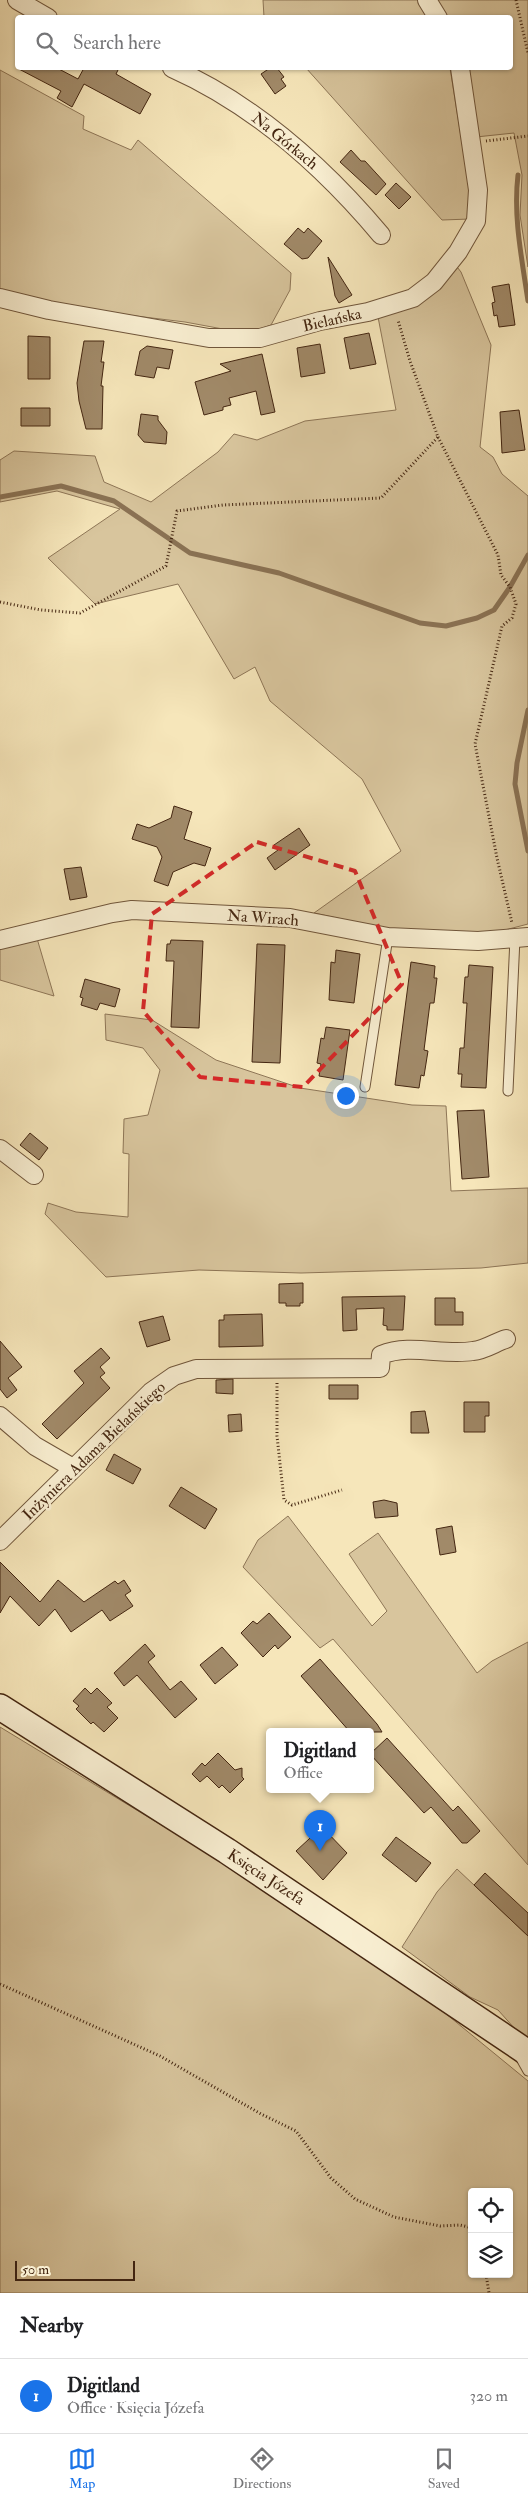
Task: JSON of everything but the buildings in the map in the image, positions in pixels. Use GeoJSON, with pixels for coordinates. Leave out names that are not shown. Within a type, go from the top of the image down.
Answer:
{"type":"FeatureCollection","features":[{"type":"Feature","properties":{"kind":"street"},"geometry":{"type":"LineString","coordinates":[[17,0],[43,15]]}},
{"type":"Feature","properties":{"kind":"street"},"geometry":{"type":"LineString","coordinates":[[427,0],[436,15]]}},
{"type":"Feature","properties":{"kind":"street","name":"Na Górkach"},"geometry":{"type":"LineString","coordinates":[[176,70],[223,93],[284,138],[349,197],[381,235]]}},
{"type":"Feature","properties":{"kind":"street","name":"Bielańska"},"geometry":{"type":"LineString","coordinates":[[0,298],[49,310],[209,338],[260,338],[413,298],[434,282],[458,252],[476,221],[478,190],[460,70]]}},
{"type":"Feature","properties":{"kind":"street","name":"Na Wirach"},"geometry":{"type":"LineString","coordinates":[[0,940],[112,913],[132,910],[290,918],[388,937],[478,941],[522,937]]}},
{"type":"Feature","properties":{"kind":"street"},"geometry":{"type":"LineString","coordinates":[[0,1149],[34,1176]]}},
{"type":"Feature","properties":{"kind":"street","name":"Inżyniera Adama Bielańskiego"},"geometry":{"type":"LineString","coordinates":[[0,1541],[152,1392],[174,1376],[196,1369],[278,1367],[380,1368],[381,1355],[392,1350],[403,1348],[437,1352],[473,1351],[506,1339]]}},
{"type":"Feature","properties":{"kind":"street"},"geometry":{"type":"LineString","coordinates":[[0,1416],[35,1446],[73,1468]]}},
{"type":"Feature","properties":{"kind":"street","name":"Księcia Józefa"},"geometry":{"type":"LineString","coordinates":[[0,1707],[227,1851],[519,2046]]}},
{"type":"Feature","properties":{"kind":"lane"},"geometry":{"type":"LineString","coordinates":[[365,1086],[388,937]]}},
{"type":"Feature","properties":{"kind":"lane"},"geometry":{"type":"LineString","coordinates":[[508,1091],[522,937]]}},
{"type":"Feature","properties":{"kind":"lane"},"geometry":{"type":"LineString","coordinates":[[519,2046],[528,2071]]}},
{"type":"Feature","properties":{"kind":"path"},"geometry":{"type":"LineString","coordinates":[[516,0],[528,53]]}},
{"type":"Feature","properties":{"kind":"path"},"geometry":{"type":"LineString","coordinates":[[471,143],[528,136]]}},
{"type":"Feature","properties":{"kind":"path"},"geometry":{"type":"LineString","coordinates":[[394,304],[410,361],[438,437],[498,555],[501,575],[510,587],[516,604],[512,618],[502,626],[475,744],[497,858],[522,937]]}},
{"type":"Feature","properties":{"kind":"path"},"geometry":{"type":"LineString","coordinates":[[0,602],[41,610],[80,613],[166,566],[177,511],[223,505],[381,498],[438,437]]}},
{"type":"Feature","properties":{"kind":"path"},"geometry":{"type":"LineString","coordinates":[[278,1367],[277,1436],[284,1500],[292,1505],[342,1490]]}},
{"type":"Feature","properties":{"kind":"path"},"geometry":{"type":"LineString","coordinates":[[0,1984],[160,2056],[261,2114],[296,2131],[331,2178],[355,2199],[394,2217],[440,2226],[460,2225],[468,2227]]}},
{"type":"Feature","properties":{"kind":"path"},"geometry":{"type":"LineString","coordinates":[[487,2278],[489,2293]]}},
{"type":"Feature","properties":{"kind":"highlighted area"},"geometry":{"type":"Polygon","coordinates":[[[257,842],[355,871],[402,984],[303,1087],[200,1077],[143,1011],[152,914],[257,842]]]}},
{"type":"Feature","properties":{"kind":"shaded area"},"geometry":{"type":"Polygon","coordinates":[[[263,0],[418,0],[429,15],[264,15],[263,0]]]}},
{"type":"Feature","properties":{"kind":"shaded area"},"geometry":{"type":"Polygon","coordinates":[[[433,0],[528,0],[528,267],[520,215],[522,175],[514,133],[476,137],[465,70],[513,70],[513,15],[443,15],[433,0]]]}},
{"type":"Feature","properties":{"kind":"shaded area"},"geometry":{"type":"Polygon","coordinates":[[[0,70],[84,116],[83,129],[131,150],[138,140],[291,273],[290,290],[271,325],[254,331],[239,332],[185,322],[78,309],[0,291],[0,70]]]}},
{"type":"Feature","properties":{"kind":"shaded area"},"geometry":{"type":"Polygon","coordinates":[[[308,70],[450,70],[471,199],[470,219],[442,220],[308,70]]]}},
{"type":"Feature","properties":{"kind":"shaded area"},"geometry":{"type":"Polygon","coordinates":[[[454,263],[461,272],[491,345],[480,447],[493,457],[502,474],[528,496],[528,924],[478,937],[401,932],[314,913],[401,851],[362,779],[270,701],[255,667],[234,679],[178,584],[95,604],[48,558],[120,509],[57,491],[0,502],[0,460],[14,451],[95,456],[104,482],[151,502],[218,452],[234,434],[257,440],[305,421],[396,410],[378,317],[454,263]]]}},
{"type":"Feature","properties":{"kind":"shaded area"},"geometry":{"type":"Polygon","coordinates":[[[36,935],[54,996],[0,980],[0,946],[36,935]]]}},
{"type":"Feature","properties":{"kind":"shaded area"},"geometry":{"type":"Polygon","coordinates":[[[105,1014],[152,1020],[216,1060],[300,1088],[412,1105],[446,1106],[451,1191],[528,1188],[528,1263],[481,1268],[301,1273],[199,1270],[106,1277],[45,1214],[48,1203],[76,1212],[128,1217],[129,1154],[123,1153],[124,1119],[148,1115],[160,1070],[143,1048],[106,1040],[105,1014]]]}},
{"type":"Feature","properties":{"kind":"shaded area"},"geometry":{"type":"Polygon","coordinates":[[[288,1516],[372,1626],[387,1611],[349,1554],[378,1533],[477,1673],[492,1661],[528,1642],[528,1865],[333,1639],[320,1648],[243,1567],[258,1540],[288,1516]]]}},
{"type":"Feature","properties":{"kind":"shaded area"},"geometry":{"type":"Polygon","coordinates":[[[0,1727],[209,1854],[445,2013],[528,2081],[528,2293],[0,2293],[0,1727]]]}},
{"type":"Feature","properties":{"kind":"shaded area"},"geometry":{"type":"Polygon","coordinates":[[[457,1869],[528,1936],[528,2038],[516,2030],[498,2010],[470,1997],[402,1947],[437,1892],[457,1869]]]}},
{"type":"Feature","properties":{"kind":"waterway"},"geometry":{"type":"LineString","coordinates":[[518,175],[517,222],[528,301]]}},
{"type":"Feature","properties":{"kind":"waterway"},"geometry":{"type":"LineString","coordinates":[[0,497],[61,486],[114,501],[190,553],[279,573],[420,623],[446,626],[477,618],[494,610],[510,587],[528,555]]}},
{"type":"Feature","properties":{"kind":"waterway"},"geometry":{"type":"LineString","coordinates":[[528,710],[517,763],[515,784],[528,851]]}},
{"type":"Feature","properties":{"kind":"place","name":"Digitland"},"geometry":{"type":"Point","coordinates":[320,1851]}}]}
